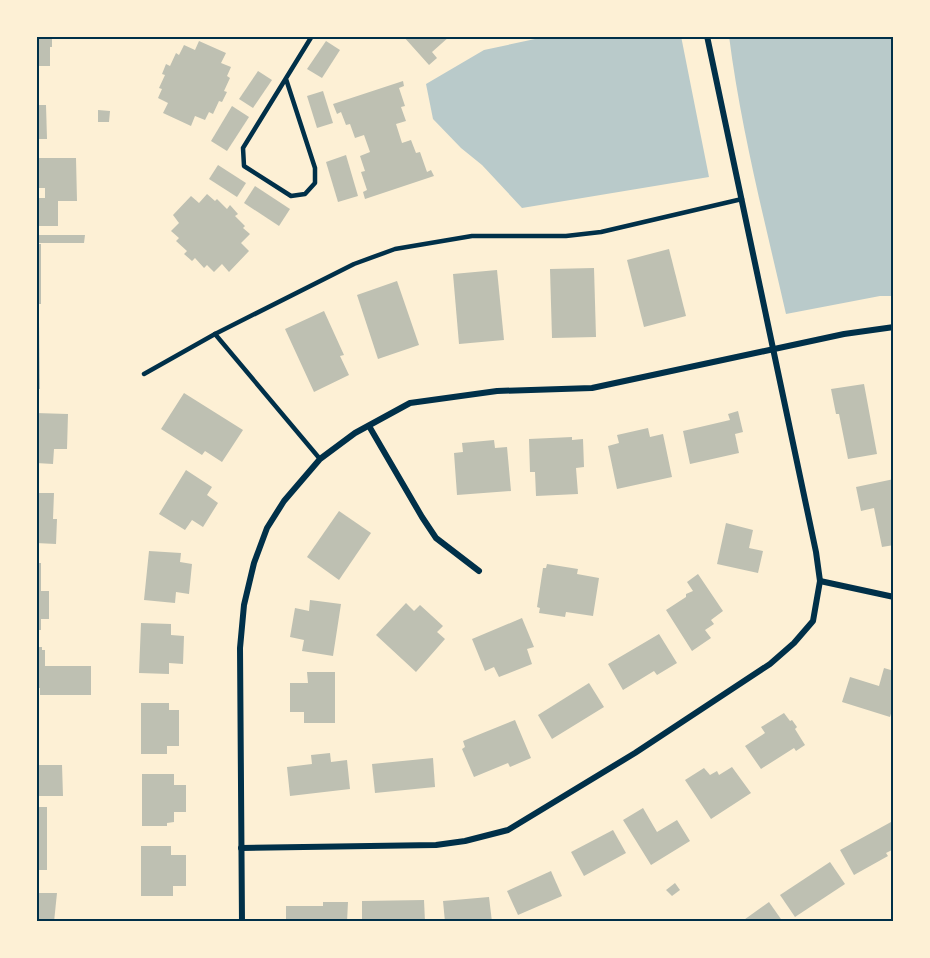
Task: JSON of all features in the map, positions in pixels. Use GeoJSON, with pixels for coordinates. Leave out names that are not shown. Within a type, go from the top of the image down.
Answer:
{"type":"FeatureCollection","features":[{"type":"Feature","properties":{"kind":"street"},"geometry":{"type":"LineString","coordinates":[[241,848],[435,845],[465,841],[508,830],[635,753],[770,664],[794,643],[813,621],[820,581],[816,552],[706,36]]}},
{"type":"Feature","properties":{"kind":"street"},"geometry":{"type":"LineString","coordinates":[[242,922],[240,648],[244,604],[254,563],[267,528],[284,501],[320,459],[369,426],[410,403],[497,391],[592,388],[774,351],[844,334],[894,327]]}},
{"type":"Feature","properties":{"kind":"street"},"geometry":{"type":"LineString","coordinates":[[369,426],[436,537],[479,571]]}},
{"type":"Feature","properties":{"kind":"street"},"geometry":{"type":"LineString","coordinates":[[820,581],[894,597]]}},
{"type":"Feature","properties":{"kind":"lane"},"geometry":{"type":"LineString","coordinates":[[286,79],[315,168],[315,183],[305,194],[291,196],[244,166],[243,148],[312,36]]}},
{"type":"Feature","properties":{"kind":"lane"},"geometry":{"type":"LineString","coordinates":[[144,374],[215,334],[354,264],[395,249],[472,236],[566,236],[601,232],[742,199]]}},
{"type":"Feature","properties":{"kind":"lane"},"geometry":{"type":"LineString","coordinates":[[215,334],[320,459]]}},
{"type":"Feature","properties":{"kind":"shaded area"},"geometry":{"type":"Polygon","coordinates":[[[549,36],[681,36],[709,177],[522,208],[482,165],[461,148],[433,119],[426,84],[484,50],[549,36]]]}},
{"type":"Feature","properties":{"kind":"shaded area"},"geometry":{"type":"Polygon","coordinates":[[[729,36],[894,36],[894,296],[880,296],[786,314],[747,141],[729,36]]]}},
{"type":"Feature","properties":{"kind":"building"},"geometry":{"type":"Polygon","coordinates":[[[36,36],[52,36],[50,66],[36,66],[36,36]]]}},
{"type":"Feature","properties":{"kind":"building"},"geometry":{"type":"Polygon","coordinates":[[[403,36],[450,36],[432,52],[437,58],[429,65],[403,36]]]}},
{"type":"Feature","properties":{"kind":"building"},"geometry":{"type":"Polygon","coordinates":[[[199,41],[226,53],[221,63],[231,67],[227,76],[230,78],[224,91],[227,92],[222,102],[219,101],[213,114],[209,112],[205,120],[195,116],[191,126],[163,113],[168,103],[158,98],[162,89],[159,88],[165,75],[162,74],[166,64],[170,66],[176,53],[179,55],[184,45],[195,50],[199,41]]]}},
{"type":"Feature","properties":{"kind":"building"},"geometry":{"type":"Polygon","coordinates":[[[326,41],[340,50],[322,78],[307,69],[326,41]]]}},
{"type":"Feature","properties":{"kind":"building"},"geometry":{"type":"Polygon","coordinates":[[[258,71],[272,80],[253,108],[239,99],[258,71]]]}},
{"type":"Feature","properties":{"kind":"building"},"geometry":{"type":"Polygon","coordinates":[[[403,81],[404,86],[399,88],[405,106],[401,107],[406,121],[396,124],[402,143],[411,140],[416,153],[420,152],[427,172],[431,170],[434,176],[365,199],[363,192],[367,190],[361,172],[365,171],[360,156],[370,152],[364,135],[355,138],[350,124],[346,125],[341,112],[337,114],[333,104],[403,81]]]}},
{"type":"Feature","properties":{"kind":"building"},"geometry":{"type":"Polygon","coordinates":[[[323,91],[333,123],[317,128],[307,96],[323,91]]]}},
{"type":"Feature","properties":{"kind":"building"},"geometry":{"type":"Polygon","coordinates":[[[36,105],[46,105],[47,139],[36,139],[36,105]]]}},
{"type":"Feature","properties":{"kind":"building"},"geometry":{"type":"Polygon","coordinates":[[[232,106],[249,117],[227,151],[211,141],[232,106]]]}},
{"type":"Feature","properties":{"kind":"building"},"geometry":{"type":"Polygon","coordinates":[[[98,110],[110,111],[109,122],[98,122],[98,110]]]}},
{"type":"Feature","properties":{"kind":"building"},"geometry":{"type":"Polygon","coordinates":[[[346,155],[358,196],[338,202],[326,162],[346,155]]]}},
{"type":"Feature","properties":{"kind":"building"},"geometry":{"type":"Polygon","coordinates":[[[36,158],[76,158],[77,201],[58,201],[58,226],[36,226],[36,198],[45,198],[45,188],[36,188],[36,158]]]}},
{"type":"Feature","properties":{"kind":"building"},"geometry":{"type":"Polygon","coordinates":[[[218,165],[246,183],[237,197],[209,179],[218,165]]]}},
{"type":"Feature","properties":{"kind":"building"},"geometry":{"type":"Polygon","coordinates":[[[255,186],[290,209],[279,226],[244,203],[255,186]]]}},
{"type":"Feature","properties":{"kind":"building"},"geometry":{"type":"Polygon","coordinates":[[[207,194],[215,201],[217,199],[227,209],[230,205],[238,214],[235,216],[245,226],[243,228],[250,234],[241,243],[249,251],[229,272],[222,264],[214,272],[207,265],[204,268],[195,258],[192,261],[184,254],[187,251],[176,241],[179,238],[171,231],[179,223],[173,215],[191,196],[199,203],[207,194]]]}},
{"type":"Feature","properties":{"kind":"building"},"geometry":{"type":"Polygon","coordinates":[[[36,235],[85,235],[84,243],[36,243],[36,235]]]}},
{"type":"Feature","properties":{"kind":"building"},"geometry":{"type":"Polygon","coordinates":[[[36,244],[41,244],[41,304],[36,304],[36,244]]]}},
{"type":"Feature","properties":{"kind":"building"},"geometry":{"type":"Polygon","coordinates":[[[669,249],[686,316],[644,327],[627,260],[669,249]]]}},
{"type":"Feature","properties":{"kind":"building"},"geometry":{"type":"Polygon","coordinates":[[[594,268],[596,337],[552,338],[550,269],[594,268]]]}},
{"type":"Feature","properties":{"kind":"building"},"geometry":{"type":"Polygon","coordinates":[[[497,270],[504,340],[459,344],[453,274],[497,270]]]}},
{"type":"Feature","properties":{"kind":"building"},"geometry":{"type":"Polygon","coordinates":[[[397,281],[419,345],[378,359],[357,295],[397,281]]]}},
{"type":"Feature","properties":{"kind":"building"},"geometry":{"type":"Polygon","coordinates":[[[324,311],[344,355],[340,356],[349,375],[314,392],[285,329],[324,311]]]}},
{"type":"Feature","properties":{"kind":"building"},"geometry":{"type":"Polygon","coordinates":[[[36,321],[39,321],[40,389],[36,389],[36,321]]]}},
{"type":"Feature","properties":{"kind":"building"},"geometry":{"type":"Polygon","coordinates":[[[864,384],[877,454],[848,459],[839,414],[836,414],[831,389],[864,384]]]}},
{"type":"Feature","properties":{"kind":"building"},"geometry":{"type":"Polygon","coordinates":[[[184,393],[243,430],[222,462],[205,451],[202,455],[161,429],[184,393]]]}},
{"type":"Feature","properties":{"kind":"building"},"geometry":{"type":"Polygon","coordinates":[[[738,411],[743,432],[735,434],[739,453],[690,464],[683,431],[730,420],[728,414],[738,411]]]}},
{"type":"Feature","properties":{"kind":"building"},"geometry":{"type":"Polygon","coordinates":[[[36,413],[68,414],[67,449],[54,449],[53,464],[36,463],[36,413]]]}},
{"type":"Feature","properties":{"kind":"building"},"geometry":{"type":"Polygon","coordinates":[[[648,428],[650,437],[663,434],[672,477],[617,489],[608,446],[619,443],[617,435],[648,428]]]}},
{"type":"Feature","properties":{"kind":"building"},"geometry":{"type":"Polygon","coordinates":[[[572,437],[572,440],[583,439],[584,467],[576,468],[578,494],[536,496],[535,472],[530,472],[529,439],[572,437]]]}},
{"type":"Feature","properties":{"kind":"building"},"geometry":{"type":"Polygon","coordinates":[[[494,440],[495,448],[507,447],[511,491],[457,495],[454,453],[463,452],[462,443],[494,440]]]}},
{"type":"Feature","properties":{"kind":"building"},"geometry":{"type":"Polygon","coordinates":[[[186,470],[212,487],[207,495],[218,503],[203,527],[192,520],[185,530],[159,514],[186,470]]]}},
{"type":"Feature","properties":{"kind":"building"},"geometry":{"type":"Polygon","coordinates":[[[894,479],[894,545],[882,547],[874,508],[861,511],[856,487],[894,479]]]}},
{"type":"Feature","properties":{"kind":"building"},"geometry":{"type":"Polygon","coordinates":[[[36,493],[54,493],[53,519],[57,519],[56,544],[36,543],[36,493]]]}},
{"type":"Feature","properties":{"kind":"building"},"geometry":{"type":"Polygon","coordinates":[[[339,511],[371,533],[339,580],[307,557],[339,511]]]}},
{"type":"Feature","properties":{"kind":"building"},"geometry":{"type":"Polygon","coordinates":[[[726,523],[753,530],[749,548],[763,551],[758,573],[717,564],[726,523]]]}},
{"type":"Feature","properties":{"kind":"building"},"geometry":{"type":"Polygon","coordinates":[[[149,551],[181,553],[180,562],[192,564],[189,594],[176,592],[175,603],[144,600],[149,551]]]}},
{"type":"Feature","properties":{"kind":"building"},"geometry":{"type":"Polygon","coordinates":[[[36,563],[41,563],[41,591],[49,591],[49,619],[41,619],[41,630],[36,630],[36,563]]]}},
{"type":"Feature","properties":{"kind":"building"},"geometry":{"type":"Polygon","coordinates":[[[547,564],[578,569],[577,574],[599,578],[593,616],[566,612],[565,617],[539,613],[540,608],[537,607],[543,568],[546,568],[547,564]]]}},
{"type":"Feature","properties":{"kind":"building"},"geometry":{"type":"Polygon","coordinates":[[[698,574],[723,611],[711,620],[714,624],[705,630],[711,638],[692,651],[666,610],[693,591],[687,582],[698,574]]]}},
{"type":"Feature","properties":{"kind":"building"},"geometry":{"type":"Polygon","coordinates":[[[310,600],[341,604],[333,656],[302,651],[304,640],[290,637],[295,608],[309,611],[310,600]]]}},
{"type":"Feature","properties":{"kind":"building"},"geometry":{"type":"Polygon","coordinates":[[[406,603],[414,611],[420,605],[443,626],[437,632],[445,639],[416,672],[376,635],[406,603]]]}},
{"type":"Feature","properties":{"kind":"building"},"geometry":{"type":"Polygon","coordinates":[[[522,618],[534,647],[527,649],[532,664],[499,677],[494,667],[485,671],[472,639],[522,618]]]}},
{"type":"Feature","properties":{"kind":"building"},"geometry":{"type":"Polygon","coordinates":[[[141,623],[171,624],[171,635],[184,636],[183,664],[169,663],[169,674],[139,673],[141,623]]]}},
{"type":"Feature","properties":{"kind":"building"},"geometry":{"type":"Polygon","coordinates":[[[659,634],[677,663],[657,675],[654,671],[623,690],[608,664],[659,634]]]}},
{"type":"Feature","properties":{"kind":"building"},"geometry":{"type":"Polygon","coordinates":[[[36,647],[42,647],[42,650],[45,650],[45,666],[91,666],[91,695],[40,695],[40,688],[36,688],[36,647]]]}},
{"type":"Feature","properties":{"kind":"building"},"geometry":{"type":"Polygon","coordinates":[[[884,668],[894,671],[894,703],[890,717],[842,702],[850,677],[879,686],[884,668]]]}},
{"type":"Feature","properties":{"kind":"building"},"geometry":{"type":"Polygon","coordinates":[[[307,672],[335,672],[335,723],[304,723],[304,712],[290,712],[290,683],[308,683],[307,672]]]}},
{"type":"Feature","properties":{"kind":"building"},"geometry":{"type":"Polygon","coordinates":[[[589,683],[604,707],[552,739],[538,715],[589,683]]]}},
{"type":"Feature","properties":{"kind":"building"},"geometry":{"type":"Polygon","coordinates":[[[141,703],[169,703],[169,710],[179,710],[179,746],[167,746],[167,754],[141,754],[141,703]]]}},
{"type":"Feature","properties":{"kind":"building"},"geometry":{"type":"Polygon","coordinates":[[[784,713],[797,727],[795,729],[805,745],[796,751],[794,748],[761,769],[745,746],[765,733],[761,727],[784,713]]]}},
{"type":"Feature","properties":{"kind":"building"},"geometry":{"type":"Polygon","coordinates":[[[515,720],[531,758],[510,767],[508,763],[474,777],[462,749],[465,747],[463,741],[515,720]]]}},
{"type":"Feature","properties":{"kind":"building"},"geometry":{"type":"Polygon","coordinates":[[[330,753],[331,762],[347,760],[350,789],[290,796],[287,767],[312,764],[311,755],[330,753]]]}},
{"type":"Feature","properties":{"kind":"building"},"geometry":{"type":"Polygon","coordinates":[[[433,758],[435,787],[375,793],[372,764],[433,758]]]}},
{"type":"Feature","properties":{"kind":"building"},"geometry":{"type":"Polygon","coordinates":[[[36,765],[62,765],[63,796],[36,796],[36,765]]]}},
{"type":"Feature","properties":{"kind":"building"},"geometry":{"type":"Polygon","coordinates":[[[732,767],[751,793],[711,819],[685,780],[704,768],[710,775],[717,771],[719,775],[732,767]]]}},
{"type":"Feature","properties":{"kind":"building"},"geometry":{"type":"Polygon","coordinates":[[[142,774],[174,774],[174,785],[186,785],[186,812],[174,812],[174,822],[167,823],[167,826],[142,826],[142,774]]]}},
{"type":"Feature","properties":{"kind":"building"},"geometry":{"type":"Polygon","coordinates":[[[36,807],[47,807],[47,870],[36,870],[36,807]]]}},
{"type":"Feature","properties":{"kind":"building"},"geometry":{"type":"Polygon","coordinates":[[[643,808],[657,832],[677,820],[690,841],[651,865],[623,820],[643,808]]]}},
{"type":"Feature","properties":{"kind":"building"},"geometry":{"type":"Polygon","coordinates":[[[891,822],[894,828],[894,849],[886,853],[888,856],[854,875],[840,850],[891,822]]]}},
{"type":"Feature","properties":{"kind":"building"},"geometry":{"type":"Polygon","coordinates":[[[613,830],[626,853],[584,876],[571,852],[613,830]]]}},
{"type":"Feature","properties":{"kind":"building"},"geometry":{"type":"Polygon","coordinates":[[[141,846],[171,846],[171,855],[186,855],[186,886],[173,886],[173,896],[141,896],[141,846]]]}},
{"type":"Feature","properties":{"kind":"building"},"geometry":{"type":"Polygon","coordinates":[[[830,862],[845,884],[795,917],[780,895],[830,862]]]}},
{"type":"Feature","properties":{"kind":"building"},"geometry":{"type":"Polygon","coordinates":[[[551,871],[562,896],[518,915],[507,891],[551,871]]]}},
{"type":"Feature","properties":{"kind":"building"},"geometry":{"type":"Polygon","coordinates":[[[675,883],[680,890],[672,896],[666,890],[675,883]]]}},
{"type":"Feature","properties":{"kind":"building"},"geometry":{"type":"Polygon","coordinates":[[[36,893],[57,893],[54,922],[36,922],[36,893]]]}},
{"type":"Feature","properties":{"kind":"building"},"geometry":{"type":"Polygon","coordinates":[[[489,897],[492,922],[445,922],[443,901],[489,897]]]}},
{"type":"Feature","properties":{"kind":"building"},"geometry":{"type":"Polygon","coordinates":[[[424,900],[425,922],[362,922],[362,901],[424,900]]]}},
{"type":"Feature","properties":{"kind":"building"},"geometry":{"type":"Polygon","coordinates":[[[323,902],[348,902],[347,922],[286,922],[286,906],[323,906],[323,902]]]}},
{"type":"Feature","properties":{"kind":"building"},"geometry":{"type":"Polygon","coordinates":[[[769,902],[783,922],[741,922],[769,902]]]}}]}
